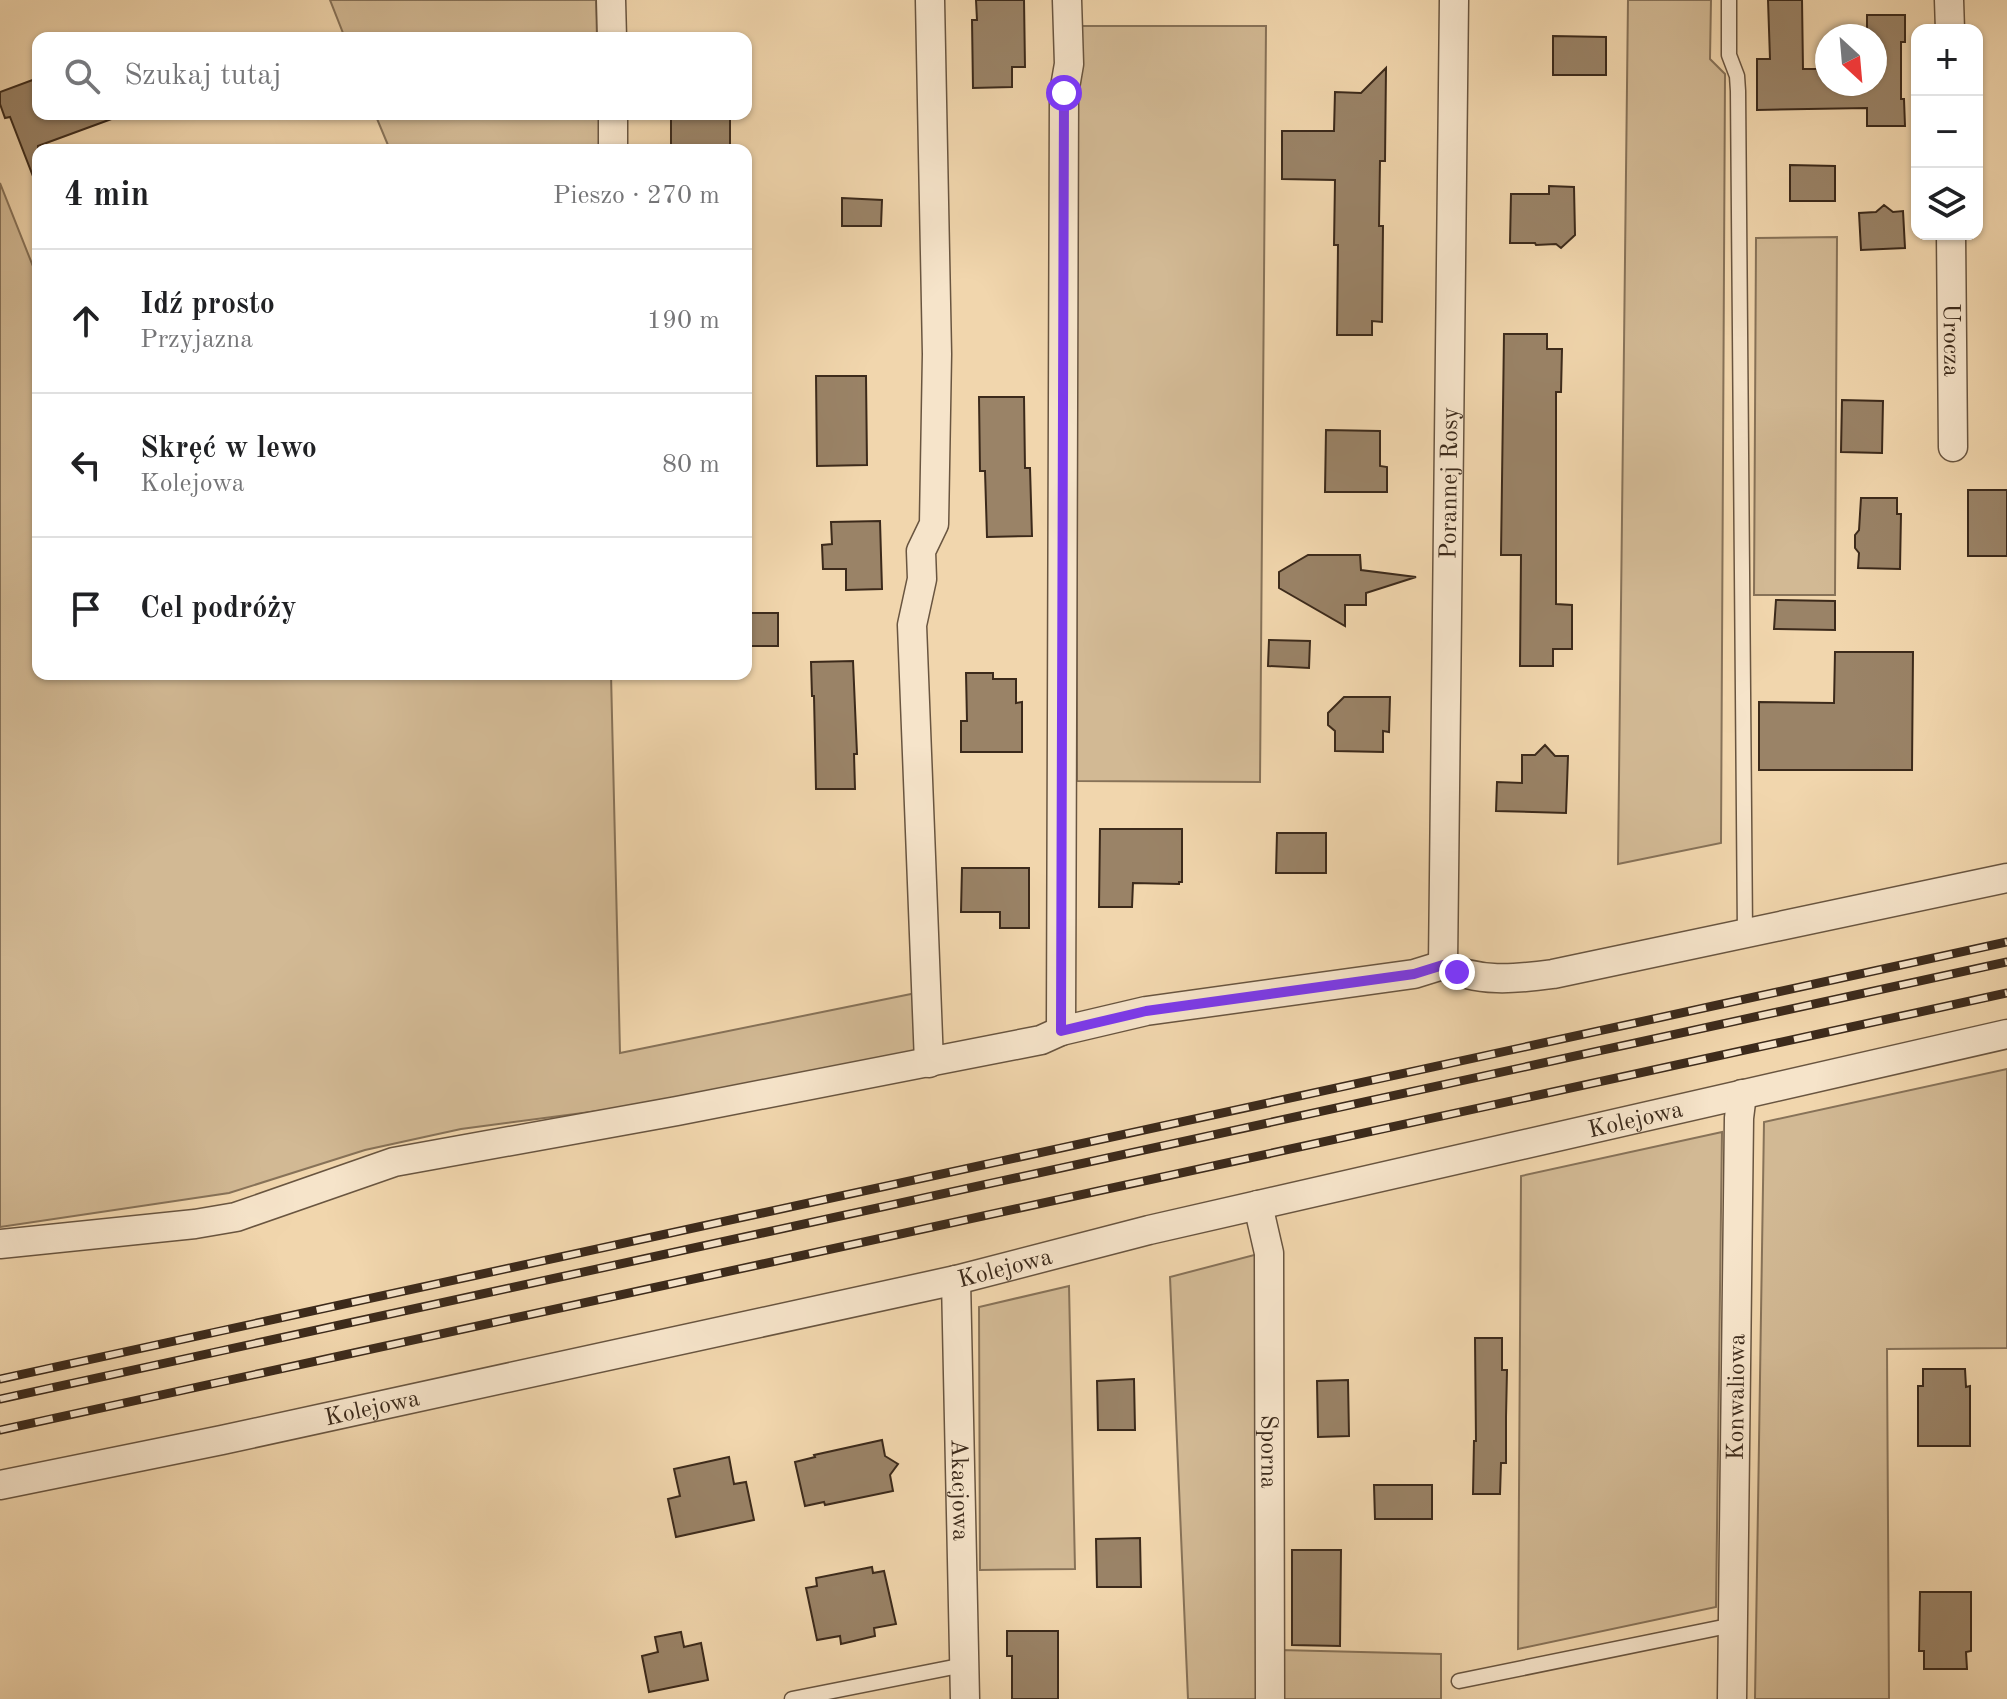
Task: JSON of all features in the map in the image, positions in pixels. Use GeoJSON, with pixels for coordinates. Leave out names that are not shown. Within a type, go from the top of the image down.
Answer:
{"type":"FeatureCollection","features":[{"type":"Feature","properties":{"kind":"street"},"geometry":{"type":"LineString","coordinates":[[611,0],[612,32]]}},
{"type":"Feature","properties":{"kind":"street"},"geometry":{"type":"LineString","coordinates":[[929,1063],[912,625],[922,579],[921,551],[934,524],[937,354],[930,0]]}},
{"type":"Feature","properties":{"kind":"street"},"geometry":{"type":"LineString","coordinates":[[1061,1031],[1064,93],[1069,64],[1067,0]]}},
{"type":"Feature","properties":{"kind":"street","name":"Porannej Rosy"},"geometry":{"type":"LineString","coordinates":[[1443,965],[1454,0]]}},
{"type":"Feature","properties":{"kind":"street"},"geometry":{"type":"LineString","coordinates":[[1949,0],[1950,24]]}},
{"type":"Feature","properties":{"kind":"street"},"geometry":{"type":"LineString","coordinates":[[613,120],[613,144]]}},
{"type":"Feature","properties":{"kind":"street","name":"Urocza"},"geometry":{"type":"LineString","coordinates":[[1951,240],[1953,447]]}},
{"type":"Feature","properties":{"kind":"street"},"geometry":{"type":"LineString","coordinates":[[0,1244],[236,1217],[394,1162],[929,1063],[1041,1040],[1061,1031],[1146,1011],[1414,974],[1443,965],[1468,975],[1518,979],[1553,974],[2007,878]]}},
{"type":"Feature","properties":{"kind":"street","name":"Kolejowa"},"geometry":{"type":"LineString","coordinates":[[0,1485],[237,1437],[956,1280],[1258,1205],[2007,1034]]}},
{"type":"Feature","properties":{"kind":"street","name":"Konwaliowa"},"geometry":{"type":"LineString","coordinates":[[1732,1699],[1739,1118],[1742,1094]]}},
{"type":"Feature","properties":{"kind":"street","name":"Sporna"},"geometry":{"type":"LineString","coordinates":[[1258,1205],[1269,1253],[1270,1699]]}},
{"type":"Feature","properties":{"kind":"street","name":"Akacjowa"},"geometry":{"type":"LineString","coordinates":[[956,1280],[965,1699]]}},
{"type":"Feature","properties":{"kind":"lane"},"geometry":{"type":"LineString","coordinates":[[1729,0],[1729,55],[1737,76],[1738,91],[1745,934]]}},
{"type":"Feature","properties":{"kind":"lane"},"geometry":{"type":"LineString","coordinates":[[1459,1681],[1733,1625]]}},
{"type":"Feature","properties":{"kind":"lane"},"geometry":{"type":"LineString","coordinates":[[792,1699],[964,1665]]}},
{"type":"Feature","properties":{"kind":"shaded area"},"geometry":{"type":"Polygon","coordinates":[[[330,0],[596,0],[597,32],[343,32],[330,0]]]}},
{"type":"Feature","properties":{"kind":"shaded area"},"geometry":{"type":"Polygon","coordinates":[[[1628,0],[1711,0],[1710,59],[1725,74],[1721,843],[1618,864],[1628,0]]]}},
{"type":"Feature","properties":{"kind":"shaded area"},"geometry":{"type":"Polygon","coordinates":[[[1076,26],[1266,26],[1260,782],[1077,781],[1076,26]]]}},
{"type":"Feature","properties":{"kind":"shaded area"},"geometry":{"type":"Polygon","coordinates":[[[378,120],[599,120],[599,144],[388,144],[378,120]]]}},
{"type":"Feature","properties":{"kind":"shaded area"},"geometry":{"type":"Polygon","coordinates":[[[0,183],[32,264],[32,680],[611,680],[620,1053],[916,993],[919,1052],[621,1108],[461,1129],[365,1150],[229,1193],[0,1227],[0,183]]]}},
{"type":"Feature","properties":{"kind":"shaded area"},"geometry":{"type":"Polygon","coordinates":[[[1837,237],[1835,595],[1754,595],[1756,238],[1837,237]]]}},
{"type":"Feature","properties":{"kind":"shaded area"},"geometry":{"type":"Polygon","coordinates":[[[2007,1069],[2007,1348],[1887,1349],[1889,1699],[1755,1699],[1764,1122],[2007,1069]]]}},
{"type":"Feature","properties":{"kind":"shaded area"},"geometry":{"type":"Polygon","coordinates":[[[1722,1132],[1716,1607],[1518,1649],[1521,1176],[1722,1132]]]}},
{"type":"Feature","properties":{"kind":"shaded area"},"geometry":{"type":"Polygon","coordinates":[[[1258,1254],[1261,1699],[1188,1699],[1170,1277],[1258,1254]]]}},
{"type":"Feature","properties":{"kind":"shaded area"},"geometry":{"type":"Polygon","coordinates":[[[1069,1286],[1075,1569],[980,1570],[979,1307],[1069,1286]]]}},
{"type":"Feature","properties":{"kind":"shaded area"},"geometry":{"type":"Polygon","coordinates":[[[1280,1650],[1441,1654],[1441,1699],[1280,1699],[1280,1650]]]}},
{"type":"Feature","properties":{"kind":"building"},"geometry":{"type":"Polygon","coordinates":[[[976,0],[1024,0],[1025,67],[1012,67],[1012,87],[973,88],[972,20],[977,20],[976,0]]]}},
{"type":"Feature","properties":{"kind":"building"},"geometry":{"type":"Polygon","coordinates":[[[1768,0],[1802,0],[1803,69],[1815,69],[1815,96],[1887,96],[1887,24],[1867,24],[1867,15],[1905,15],[1905,42],[1901,42],[1901,99],[1904,99],[1905,126],[1867,126],[1867,108],[1757,110],[1757,59],[1770,59],[1768,0]]]}},
{"type":"Feature","properties":{"kind":"building"},"geometry":{"type":"Polygon","coordinates":[[[1553,36],[1606,37],[1606,75],[1553,75],[1553,36]]]}},
{"type":"Feature","properties":{"kind":"building"},"geometry":{"type":"Polygon","coordinates":[[[1386,68],[1385,161],[1380,161],[1382,322],[1372,321],[1372,335],[1337,335],[1335,180],[1282,179],[1282,131],[1334,131],[1335,92],[1361,93],[1386,68]]]}},
{"type":"Feature","properties":{"kind":"building"},"geometry":{"type":"Polygon","coordinates":[[[32,80],[32,120],[109,120],[43,144],[32,144],[32,174],[10,117],[5,118],[0,92],[32,80]]]}},
{"type":"Feature","properties":{"kind":"building"},"geometry":{"type":"Polygon","coordinates":[[[671,120],[730,120],[730,144],[671,144],[671,120]]]}},
{"type":"Feature","properties":{"kind":"building"},"geometry":{"type":"Polygon","coordinates":[[[1790,165],[1835,166],[1835,201],[1790,201],[1790,165]]]}},
{"type":"Feature","properties":{"kind":"building"},"geometry":{"type":"Polygon","coordinates":[[[1549,186],[1574,187],[1575,235],[1561,248],[1556,244],[1510,243],[1511,194],[1549,194],[1549,186]]]}},
{"type":"Feature","properties":{"kind":"building"},"geometry":{"type":"Polygon","coordinates":[[[842,198],[882,200],[881,226],[842,226],[842,198]]]}},
{"type":"Feature","properties":{"kind":"building"},"geometry":{"type":"Polygon","coordinates":[[[1884,205],[1893,212],[1903,211],[1905,248],[1861,250],[1859,213],[1876,212],[1884,205]]]}},
{"type":"Feature","properties":{"kind":"building"},"geometry":{"type":"Polygon","coordinates":[[[1504,334],[1547,334],[1547,349],[1562,349],[1561,392],[1556,392],[1556,604],[1572,605],[1572,649],[1553,649],[1553,666],[1520,666],[1521,555],[1501,555],[1504,334]]]}},
{"type":"Feature","properties":{"kind":"building"},"geometry":{"type":"Polygon","coordinates":[[[816,376],[866,376],[867,465],[817,466],[816,376]]]}},
{"type":"Feature","properties":{"kind":"building"},"geometry":{"type":"Polygon","coordinates":[[[979,397],[1024,397],[1025,468],[1030,468],[1032,536],[987,537],[985,471],[980,471],[979,397]]]}},
{"type":"Feature","properties":{"kind":"building"},"geometry":{"type":"Polygon","coordinates":[[[1842,400],[1883,401],[1882,453],[1841,452],[1842,400]]]}},
{"type":"Feature","properties":{"kind":"building"},"geometry":{"type":"Polygon","coordinates":[[[1326,430],[1380,431],[1380,466],[1387,467],[1387,492],[1325,492],[1326,430]]]}},
{"type":"Feature","properties":{"kind":"building"},"geometry":{"type":"Polygon","coordinates":[[[1968,490],[2007,490],[2007,556],[1968,556],[1968,490]]]}},
{"type":"Feature","properties":{"kind":"building"},"geometry":{"type":"Polygon","coordinates":[[[1861,498],[1897,498],[1897,514],[1901,514],[1900,569],[1858,568],[1855,535],[1859,530],[1861,498]]]}},
{"type":"Feature","properties":{"kind":"building"},"geometry":{"type":"Polygon","coordinates":[[[880,521],[882,589],[846,590],[846,569],[823,569],[822,545],[832,544],[831,522],[880,521]]]}},
{"type":"Feature","properties":{"kind":"building"},"geometry":{"type":"Polygon","coordinates":[[[1308,555],[1360,555],[1361,570],[1416,577],[1366,593],[1366,605],[1345,605],[1345,626],[1279,588],[1279,572],[1308,555]]]}},
{"type":"Feature","properties":{"kind":"building"},"geometry":{"type":"Polygon","coordinates":[[[1776,600],[1835,601],[1835,630],[1774,629],[1776,600]]]}},
{"type":"Feature","properties":{"kind":"building"},"geometry":{"type":"Polygon","coordinates":[[[752,613],[778,613],[778,646],[752,646],[752,613]]]}},
{"type":"Feature","properties":{"kind":"building"},"geometry":{"type":"Polygon","coordinates":[[[1269,640],[1310,641],[1309,668],[1268,666],[1269,640]]]}},
{"type":"Feature","properties":{"kind":"building"},"geometry":{"type":"Polygon","coordinates":[[[1835,652],[1913,652],[1912,770],[1759,770],[1759,702],[1834,703],[1835,652]]]}},
{"type":"Feature","properties":{"kind":"building"},"geometry":{"type":"Polygon","coordinates":[[[853,661],[857,754],[854,754],[855,789],[816,789],[811,662],[853,661]]]}},
{"type":"Feature","properties":{"kind":"building"},"geometry":{"type":"Polygon","coordinates":[[[966,673],[993,673],[993,679],[1016,679],[1016,703],[1022,702],[1022,752],[961,752],[961,721],[967,721],[966,673]]]}},
{"type":"Feature","properties":{"kind":"building"},"geometry":{"type":"Polygon","coordinates":[[[1344,697],[1390,697],[1389,732],[1383,731],[1383,752],[1335,751],[1335,731],[1328,725],[1328,713],[1344,697]]]}},
{"type":"Feature","properties":{"kind":"building"},"geometry":{"type":"Polygon","coordinates":[[[1545,745],[1555,756],[1568,756],[1566,813],[1496,811],[1497,782],[1522,783],[1522,755],[1535,755],[1545,745]]]}},
{"type":"Feature","properties":{"kind":"building"},"geometry":{"type":"Polygon","coordinates":[[[1100,829],[1182,829],[1182,882],[1133,883],[1132,907],[1099,907],[1100,829]]]}},
{"type":"Feature","properties":{"kind":"building"},"geometry":{"type":"Polygon","coordinates":[[[1277,833],[1326,833],[1326,873],[1276,873],[1277,833]]]}},
{"type":"Feature","properties":{"kind":"building"},"geometry":{"type":"Polygon","coordinates":[[[962,868],[1029,868],[1029,928],[1000,928],[1000,912],[961,912],[962,868]]]}},
{"type":"Feature","properties":{"kind":"building"},"geometry":{"type":"Polygon","coordinates":[[[1475,1338],[1502,1338],[1502,1370],[1507,1370],[1506,1463],[1501,1463],[1500,1494],[1473,1494],[1475,1338]]]}},
{"type":"Feature","properties":{"kind":"building"},"geometry":{"type":"Polygon","coordinates":[[[1923,1369],[1965,1369],[1966,1387],[1970,1386],[1970,1446],[1918,1446],[1918,1386],[1923,1386],[1923,1369]]]}},
{"type":"Feature","properties":{"kind":"building"},"geometry":{"type":"Polygon","coordinates":[[[1134,1379],[1135,1430],[1098,1430],[1097,1381],[1134,1379]]]}},
{"type":"Feature","properties":{"kind":"building"},"geometry":{"type":"Polygon","coordinates":[[[1348,1380],[1349,1436],[1318,1437],[1317,1381],[1348,1380]]]}},
{"type":"Feature","properties":{"kind":"building"},"geometry":{"type":"Polygon","coordinates":[[[882,1440],[885,1456],[898,1464],[890,1475],[893,1491],[805,1506],[795,1462],[882,1440]]]}},
{"type":"Feature","properties":{"kind":"building"},"geometry":{"type":"Polygon","coordinates":[[[729,1457],[734,1484],[746,1482],[754,1520],[676,1537],[668,1499],[680,1496],[674,1469],[729,1457]]]}},
{"type":"Feature","properties":{"kind":"building"},"geometry":{"type":"Polygon","coordinates":[[[1374,1485],[1432,1485],[1432,1519],[1375,1519],[1374,1485]]]}},
{"type":"Feature","properties":{"kind":"building"},"geometry":{"type":"Polygon","coordinates":[[[1140,1538],[1141,1587],[1097,1587],[1096,1539],[1140,1538]]]}},
{"type":"Feature","properties":{"kind":"building"},"geometry":{"type":"Polygon","coordinates":[[[1292,1550],[1341,1550],[1340,1646],[1292,1645],[1292,1550]]]}},
{"type":"Feature","properties":{"kind":"building"},"geometry":{"type":"Polygon","coordinates":[[[872,1567],[873,1573],[884,1571],[896,1624],[874,1628],[875,1636],[841,1644],[840,1636],[817,1640],[806,1588],[817,1586],[816,1578],[872,1567]]]}},
{"type":"Feature","properties":{"kind":"building"},"geometry":{"type":"Polygon","coordinates":[[[1920,1592],[1971,1592],[1971,1651],[1966,1652],[1967,1669],[1924,1669],[1924,1651],[1919,1651],[1920,1592]]]}},
{"type":"Feature","properties":{"kind":"building"},"geometry":{"type":"Polygon","coordinates":[[[1007,1631],[1058,1631],[1058,1699],[1012,1699],[1012,1656],[1007,1656],[1007,1631]]]}},
{"type":"Feature","properties":{"kind":"building"},"geometry":{"type":"Polygon","coordinates":[[[681,1632],[684,1647],[701,1643],[708,1680],[649,1692],[642,1656],[658,1652],[655,1637],[681,1632]]]}},
{"type":"Feature","properties":{"kind":"railway"},"geometry":{"type":"LineString","coordinates":[[0,1379],[2007,942]]}},
{"type":"Feature","properties":{"kind":"railway"},"geometry":{"type":"LineString","coordinates":[[0,1399],[2007,962]]}},
{"type":"Feature","properties":{"kind":"railway"},"geometry":{"type":"LineString","coordinates":[[0,1430],[2007,993]]}},
{"type":"Feature","properties":{"kind":"route"},"geometry":{"type":"LineString","coordinates":[[1064,93],[1061,1031],[1146,1011],[1414,974],[1443,965],[1457,972]]}}]}
